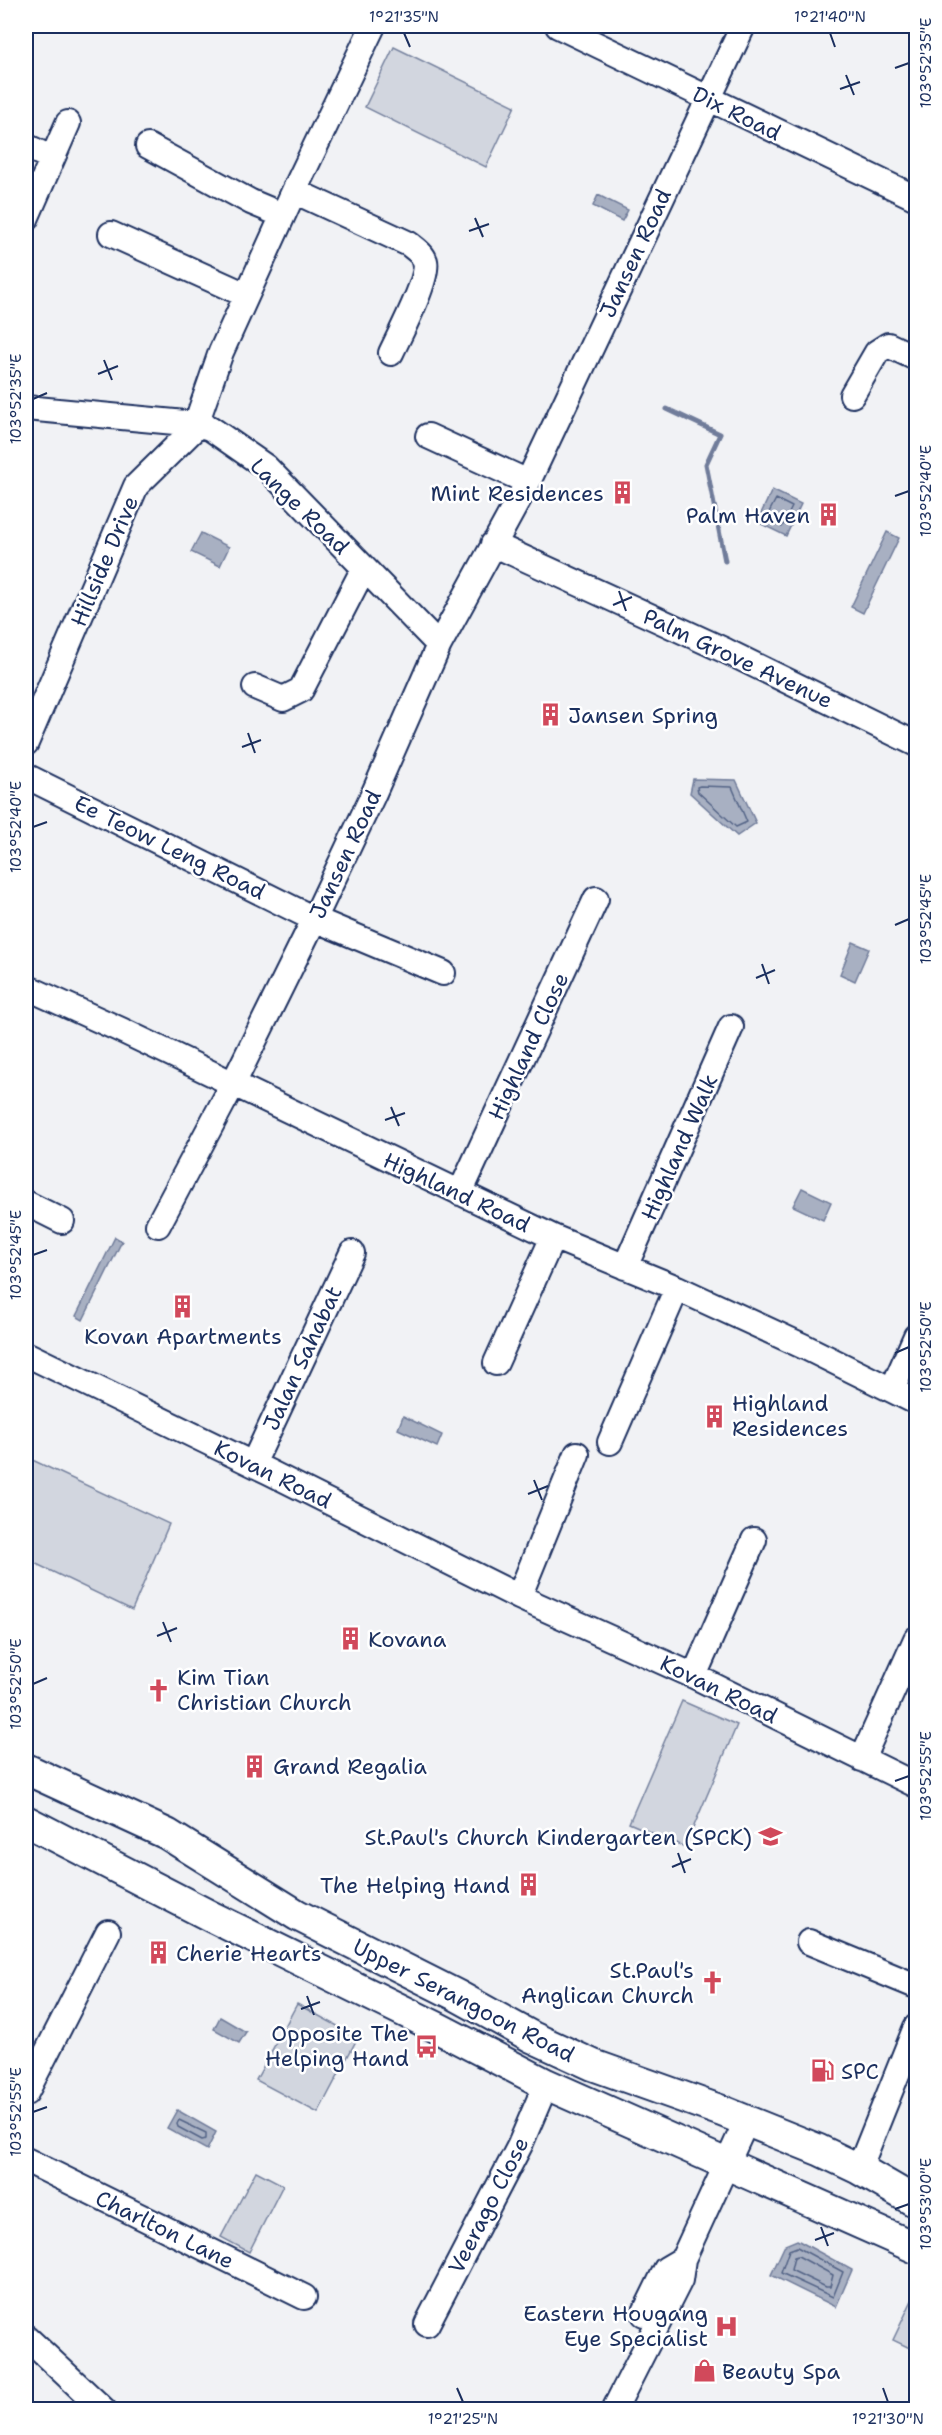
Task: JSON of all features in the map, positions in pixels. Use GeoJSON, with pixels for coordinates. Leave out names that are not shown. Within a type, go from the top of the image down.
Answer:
{"type":"FeatureCollection","features":[{"type":"Feature","properties":{"kind":"main road","name":"Upper Serangoon Road"},"geometry":{"type":"LineString","coordinates":[[26,1769],[167,1834],[297,1915],[456,1995],[532,2037],[629,2080],[722,2111],[819,2150],[859,2169],[916,2202]]}},
{"type":"Feature","properties":{"kind":"main road","name":"Upper Serangoon Road"},"geometry":{"type":"LineString","coordinates":[[26,1821],[546,2084],[916,2248]]}},
{"type":"Feature","properties":{"kind":"street","name":"Hillside Drive"},"geometry":{"type":"LineString","coordinates":[[26,743],[136,486],[192,431],[196,424],[220,352],[282,215],[373,26]]}},
{"type":"Feature","properties":{"kind":"street","name":"Dix Road"},"geometry":{"type":"LineString","coordinates":[[558,26],[916,198]]}},
{"type":"Feature","properties":{"kind":"street","name":"Jansen Road"},"geometry":{"type":"LineString","coordinates":[[158,1225],[233,1084],[314,919],[373,795],[439,645],[528,482],[707,98],[743,26]]}},
{"type":"Feature","properties":{"kind":"street"},"geometry":{"type":"LineString","coordinates":[[26,219],[68,123]]}},
{"type":"Feature","properties":{"kind":"street"},"geometry":{"type":"LineString","coordinates":[[26,146],[51,158]]}},
{"type":"Feature","properties":{"kind":"street"},"geometry":{"type":"LineString","coordinates":[[148,146],[250,202],[282,215]]}},
{"type":"Feature","properties":{"kind":"street"},"geometry":{"type":"LineString","coordinates":[[294,191],[409,244],[425,261],[425,277],[391,353]]}},
{"type":"Feature","properties":{"kind":"street"},"geometry":{"type":"LineString","coordinates":[[111,234],[246,295]]}},
{"type":"Feature","properties":{"kind":"street"},"geometry":{"type":"LineString","coordinates":[[852,395],[876,352],[882,347],[888,345],[916,358]]}},
{"type":"Feature","properties":{"kind":"street","name":"Lange Road"},"geometry":{"type":"LineString","coordinates":[[26,408],[196,424],[210,428],[266,467],[439,645]]}},
{"type":"Feature","properties":{"kind":"street"},"geometry":{"type":"LineString","coordinates":[[428,436],[528,482]]}},
{"type":"Feature","properties":{"kind":"street","name":"Palm Grove Avenue"},"geometry":{"type":"LineString","coordinates":[[493,544],[726,651],[916,744]]}},
{"type":"Feature","properties":{"kind":"street"},"geometry":{"type":"LineString","coordinates":[[255,687],[283,699],[301,690],[364,568]]}},
{"type":"Feature","properties":{"kind":"street","name":"Ee Teow Leng Road"},"geometry":{"type":"LineString","coordinates":[[26,776],[314,919],[443,973]]}},
{"type":"Feature","properties":{"kind":"street","name":"Highland Close"},"geometry":{"type":"LineString","coordinates":[[460,1193],[596,899]]}},
{"type":"Feature","properties":{"kind":"street","name":"Highland Road"},"geometry":{"type":"LineString","coordinates":[[26,987],[121,1030],[553,1238],[677,1288],[916,1402]]}},
{"type":"Feature","properties":{"kind":"street","name":"Highland Walk"},"geometry":{"type":"LineString","coordinates":[[625,1267],[731,1027]]}},
{"type":"Feature","properties":{"kind":"street"},"geometry":{"type":"LineString","coordinates":[[26,1203],[62,1221]]}},
{"type":"Feature","properties":{"kind":"street"},"geometry":{"type":"LineString","coordinates":[[496,1363],[553,1238]]}},
{"type":"Feature","properties":{"kind":"street","name":"Jalan Sahabat"},"geometry":{"type":"LineString","coordinates":[[253,1464],[352,1253]]}},
{"type":"Feature","properties":{"kind":"street"},"geometry":{"type":"LineString","coordinates":[[610,1442],[677,1288]]}},
{"type":"Feature","properties":{"kind":"street"},"geometry":{"type":"LineString","coordinates":[[892,1390],[916,1336]]}},
{"type":"Feature","properties":{"kind":"street","name":"Kovan Road"},"geometry":{"type":"LineString","coordinates":[[26,1354],[519,1597],[694,1676],[916,1785]]}},
{"type":"Feature","properties":{"kind":"street"},"geometry":{"type":"LineString","coordinates":[[519,1597],[577,1454]]}},
{"type":"Feature","properties":{"kind":"street"},"geometry":{"type":"LineString","coordinates":[[694,1676],[754,1540]]}},
{"type":"Feature","properties":{"kind":"street"},"geometry":{"type":"LineString","coordinates":[[862,1759],[916,1639]]}},
{"type":"Feature","properties":{"kind":"street"},"geometry":{"type":"LineString","coordinates":[[26,2093],[108,1932]]}},
{"type":"Feature","properties":{"kind":"street"},"geometry":{"type":"LineString","coordinates":[[809,1942],[916,1986]]}},
{"type":"Feature","properties":{"kind":"street"},"geometry":{"type":"LineString","coordinates":[[859,2169],[916,2027]]}},
{"type":"Feature","properties":{"kind":"street","name":"Veerago Close"},"geometry":{"type":"LineString","coordinates":[[427,2324],[520,2145],[546,2084]]}},
{"type":"Feature","properties":{"kind":"street"},"geometry":{"type":"LineString","coordinates":[[614,2409],[680,2280],[683,2259],[747,2122]]}},
{"type":"Feature","properties":{"kind":"street","name":"Charlton Lane"},"geometry":{"type":"LineString","coordinates":[[26,2160],[304,2297]]}},
{"type":"Feature","properties":{"kind":"street"},"geometry":{"type":"LineString","coordinates":[[598,2409],[666,2269],[683,2259]]}},
{"type":"Feature","properties":{"kind":"street"},"geometry":{"type":"LineString","coordinates":[[26,2337],[104,2409]]}},
{"type":"Feature","properties":{"kind":"shaded area"},"geometry":{"type":"Polygon","coordinates":[[[394,47],[515,106],[486,167],[365,107],[394,47]]]}},
{"type":"Feature","properties":{"kind":"shaded area"},"geometry":{"type":"Polygon","coordinates":[[[26,1457],[169,1524],[132,1610],[26,1559],[26,1457]]]}},
{"type":"Feature","properties":{"kind":"shaded area"},"geometry":{"type":"Polygon","coordinates":[[[682,1701],[737,1725],[685,1847],[629,1823],[682,1701]]]}},
{"type":"Feature","properties":{"kind":"shaded area"},"geometry":{"type":"Polygon","coordinates":[[[297,2004],[358,2037],[318,2113],[256,2080],[297,2004]]]}},
{"type":"Feature","properties":{"kind":"shaded area"},"geometry":{"type":"Polygon","coordinates":[[[256,2171],[283,2185],[249,2252],[221,2237],[256,2171]]]}},
{"type":"Feature","properties":{"kind":"shaded area"},"geometry":{"type":"Polygon","coordinates":[[[916,2292],[916,2351],[893,2340],[916,2292]]]}},
{"type":"Feature","properties":{"kind":"water"},"geometry":{"type":"Polygon","coordinates":[[[598,195],[628,210],[622,221],[593,206],[598,195]]]}},
{"type":"Feature","properties":{"kind":"water"},"geometry":{"type":"Polygon","coordinates":[[[772,490],[801,504],[786,536],[757,522],[772,490]]]}},
{"type":"Feature","properties":{"kind":"water"},"geometry":{"type":"Polygon","coordinates":[[[887,532],[899,538],[863,613],[851,607],[887,532]]]}},
{"type":"Feature","properties":{"kind":"water"},"geometry":{"type":"Polygon","coordinates":[[[201,533],[229,547],[220,566],[191,552],[201,533]]]}},
{"type":"Feature","properties":{"kind":"water"},"geometry":{"type":"Polygon","coordinates":[[[693,779],[736,780],[756,823],[737,836],[690,793],[693,779]]]}},
{"type":"Feature","properties":{"kind":"water"},"geometry":{"type":"Polygon","coordinates":[[[853,942],[869,949],[855,981],[840,974],[853,942]]]}},
{"type":"Feature","properties":{"kind":"water"},"geometry":{"type":"Polygon","coordinates":[[[802,1188],[831,1202],[823,1220],[793,1206],[802,1188]]]}},
{"type":"Feature","properties":{"kind":"water"},"geometry":{"type":"Polygon","coordinates":[[[115,1237],[122,1241],[83,1320],[76,1316],[115,1237]]]}},
{"type":"Feature","properties":{"kind":"water"},"geometry":{"type":"Polygon","coordinates":[[[403,1416],[442,1435],[437,1447],[398,1429],[403,1416]]]}},
{"type":"Feature","properties":{"kind":"water"},"geometry":{"type":"Polygon","coordinates":[[[220,2017],[246,2032],[239,2043],[214,2029],[220,2017]]]}},
{"type":"Feature","properties":{"kind":"water"},"geometry":{"type":"Polygon","coordinates":[[[177,2110],[216,2132],[207,2150],[167,2128],[177,2110]]]}},
{"type":"Feature","properties":{"kind":"water"},"geometry":{"type":"Polygon","coordinates":[[[797,2240],[852,2270],[836,2307],[771,2275],[785,2245],[797,2240]]]}},
{"type":"Feature","properties":{"kind":"waterway"},"geometry":{"type":"LineString","coordinates":[[667,409],[720,434],[706,464],[725,561]]}},
{"type":"Feature","properties":{"kind":"place","name":"Mint Residences"},"geometry":{"type":"Point","coordinates":[622,493]}},
{"type":"Feature","properties":{"kind":"place","name":"Palm Haven"},"geometry":{"type":"Point","coordinates":[828,515]}},
{"type":"Feature","properties":{"kind":"place","name":"Jansen Spring"},"geometry":{"type":"Point","coordinates":[550,715]}},
{"type":"Feature","properties":{"kind":"place","name":"Kovan Apartments"},"geometry":{"type":"Point","coordinates":[183,1307]}},
{"type":"Feature","properties":{"kind":"place","name":"Highland Residences"},"geometry":{"type":"Point","coordinates":[714,1416]}},
{"type":"Feature","properties":{"kind":"place","name":"Kovana"},"geometry":{"type":"Point","coordinates":[350,1639]}},
{"type":"Feature","properties":{"kind":"place","name":"Kim Tian Christian Church"},"geometry":{"type":"Point","coordinates":[159,1690]}},
{"type":"Feature","properties":{"kind":"place","name":"Grand Regalia"},"geometry":{"type":"Point","coordinates":[255,1766]}},
{"type":"Feature","properties":{"kind":"place","name":"St.Paul's Church Kindergarten (SPCK)"},"geometry":{"type":"Point","coordinates":[770,1837]}},
{"type":"Feature","properties":{"kind":"place","name":"The Helping Hand"},"geometry":{"type":"Point","coordinates":[528,1885]}},
{"type":"Feature","properties":{"kind":"place","name":"Cherie Hearts"},"geometry":{"type":"Point","coordinates":[158,1953]}},
{"type":"Feature","properties":{"kind":"place","name":"St.Paul's Anglican Church"},"geometry":{"type":"Point","coordinates":[712,1983]}},
{"type":"Feature","properties":{"kind":"place","name":"Opposite The Helping Hand"},"geometry":{"type":"Point","coordinates":[427,2046]}},
{"type":"Feature","properties":{"kind":"place","name":"SPC"},"geometry":{"type":"Point","coordinates":[823,2071]}},
{"type":"Feature","properties":{"kind":"place","name":"Eastern Hougang Eye Specialist"},"geometry":{"type":"Point","coordinates":[726,2326]}},
{"type":"Feature","properties":{"kind":"place","name":"Beauty Spa"},"geometry":{"type":"Point","coordinates":[704,2371]}}]}
